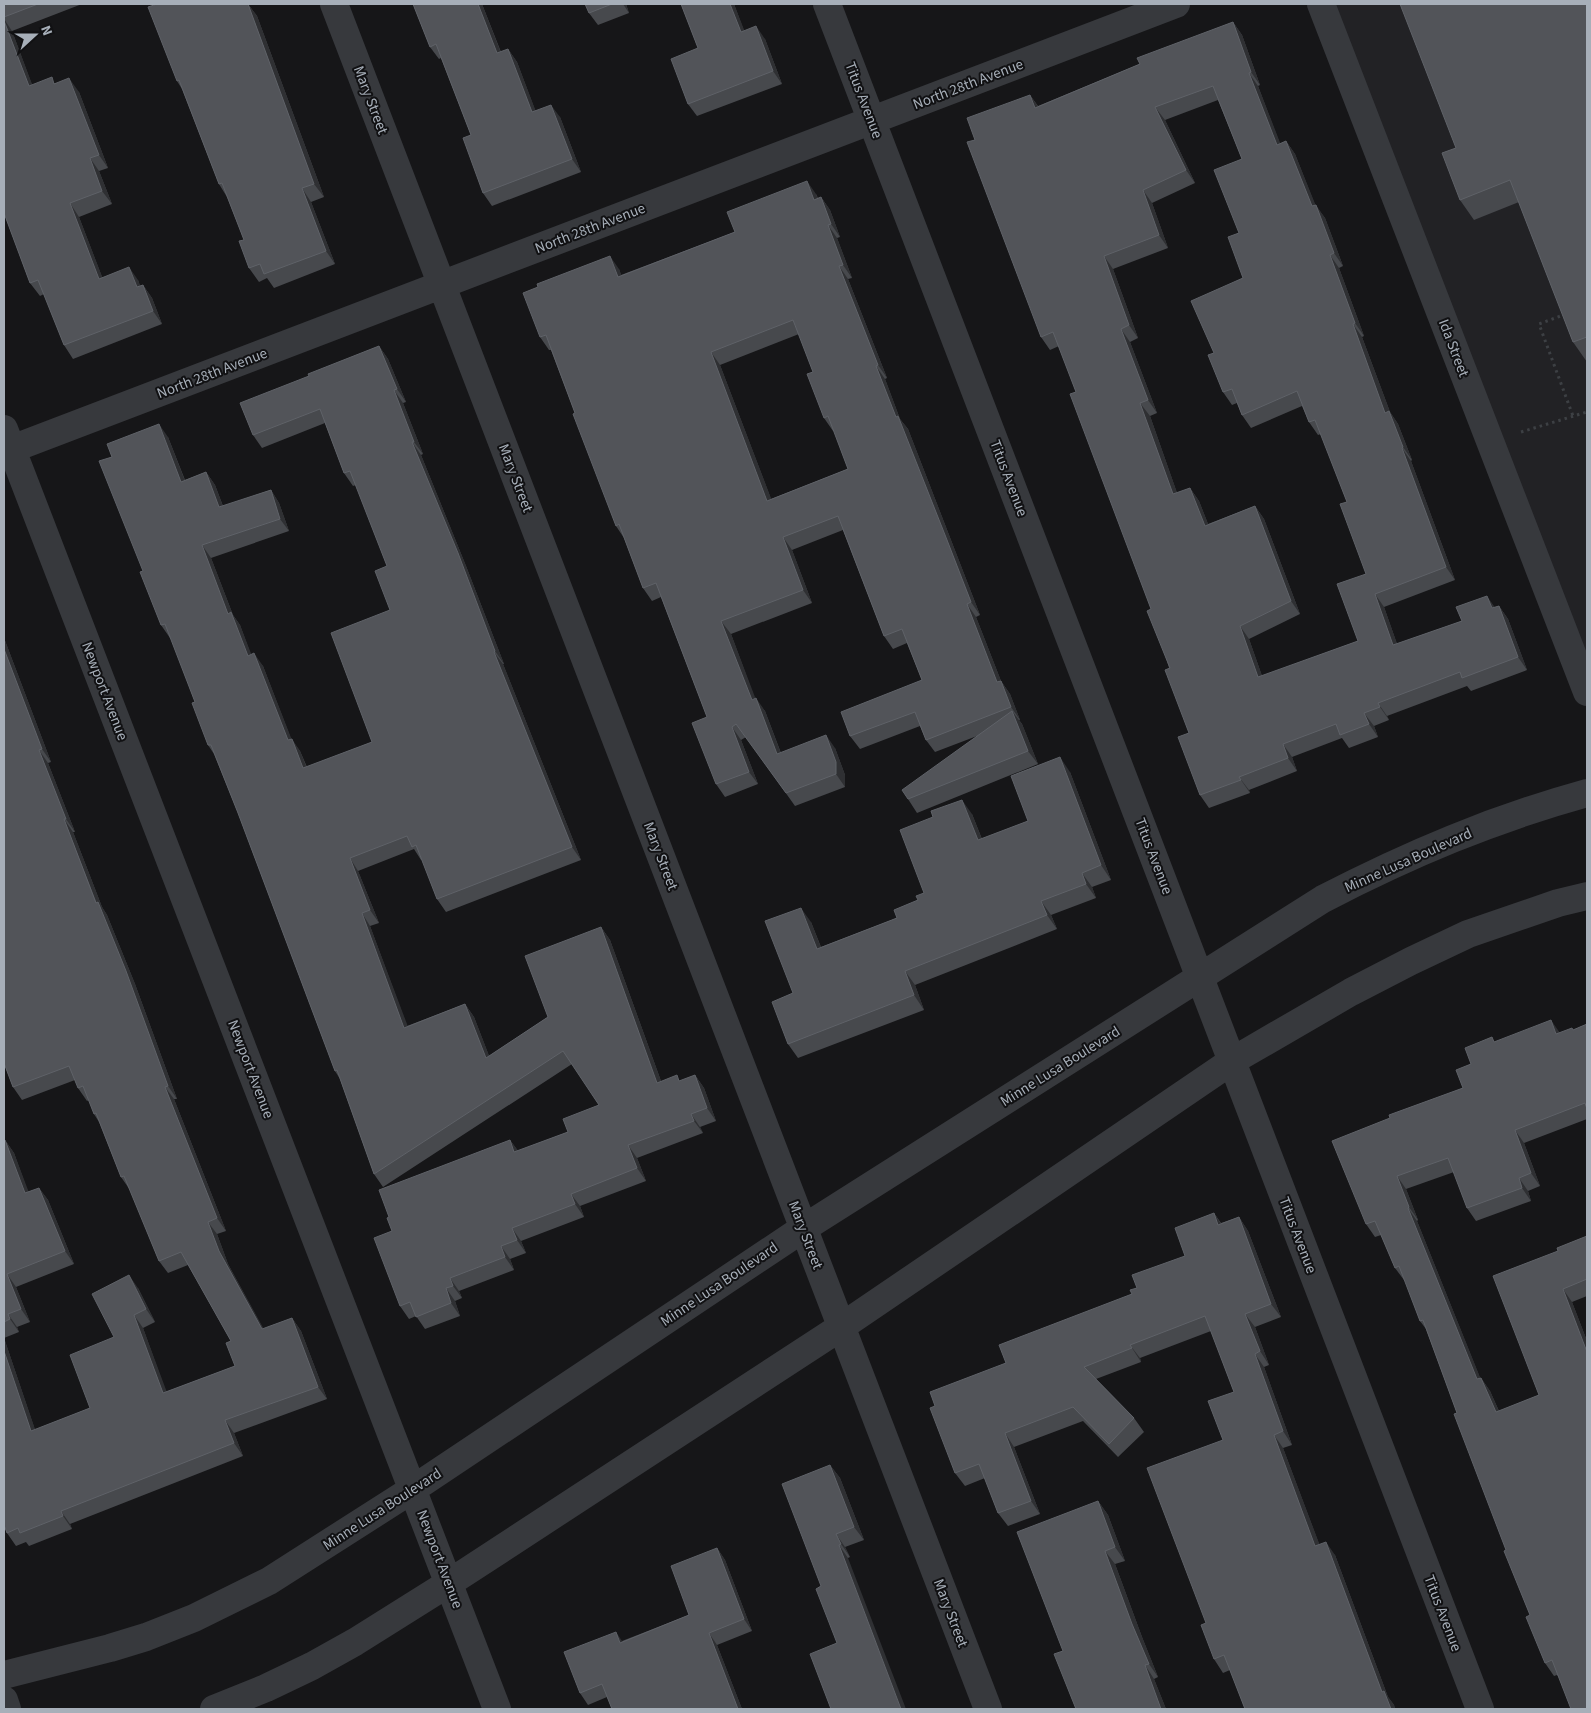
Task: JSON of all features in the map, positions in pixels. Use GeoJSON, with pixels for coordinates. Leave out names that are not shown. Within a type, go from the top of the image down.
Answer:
{"type":"FeatureCollection","features":[{"type":"Feature","properties":{"kind":"street","name":"Mary Street"},"geometry":{"type":"LineString","coordinates":[[334,4],[988,1709]]}},
{"type":"Feature","properties":{"kind":"street","name":"Titus Avenue"},"geometry":{"type":"LineString","coordinates":[[827,4],[1480,1709]]}},
{"type":"Feature","properties":{"kind":"street","name":"North 28th Avenue"},"geometry":{"type":"LineString","coordinates":[[6,443],[441,285],[1176,4]]}},
{"type":"Feature","properties":{"kind":"street","name":"Ida Street"},"geometry":{"type":"LineString","coordinates":[[1322,4],[1587,692]]}},
{"type":"Feature","properties":{"kind":"street","name":"Newport Avenue"},"geometry":{"type":"LineString","coordinates":[[6,443],[497,1709]]}},
{"type":"Feature","properties":{"kind":"street","name":"Minne Lusa Boulevard"},"geometry":{"type":"LineString","coordinates":[[4,1675],[146,1637],[194,1618],[269,1581],[413,1489],[804,1228],[1323,899],[1385,867],[1445,841],[1499,820],[1587,793]]}},
{"type":"Feature","properties":{"kind":"street"},"geometry":{"type":"LineString","coordinates":[[214,1709],[266,1688],[312,1666],[355,1642],[448,1583],[841,1327],[1232,1061],[1351,992],[1460,938],[1502,921],[1587,896]]}},
{"type":"Feature","properties":{"kind":"street"},"geometry":{"type":"LineString","coordinates":[[4,1700],[7,1709]]}},
{"type":"Feature","properties":{"kind":"path"},"geometry":{"type":"LineString","coordinates":[[1568,313],[1539,324],[1573,416]]}},
{"type":"Feature","properties":{"kind":"path"},"geometry":{"type":"LineString","coordinates":[[1546,424],[1587,412]]}},
{"type":"Feature","properties":{"kind":"shaded area"},"geometry":{"type":"Polygon","coordinates":[[[1321,4],[1587,4],[1587,692],[1321,4]]]}},
{"type":"Feature","properties":{"kind":"building"},"geometry":{"type":"Polygon","coordinates":[[[4,4],[38,4],[4,17],[4,4]]]}},
{"type":"Feature","properties":{"kind":"building"},"geometry":{"type":"Polygon","coordinates":[[[157,4],[248,4],[314,184],[302,188],[326,251],[264,274],[260,264],[249,268],[239,241],[244,240],[222,183],[219,184],[179,80],[177,81],[148,7],[157,4]]]}},
{"type":"Feature","properties":{"kind":"building"},"geometry":{"type":"Polygon","coordinates":[[[413,4],[478,4],[497,53],[508,49],[532,112],[551,105],[572,159],[483,193],[463,138],[471,135],[436,44],[430,47],[413,4]]]}},
{"type":"Feature","properties":{"kind":"building"},"geometry":{"type":"Polygon","coordinates":[[[585,4],[612,4],[589,13],[585,4]]]}},
{"type":"Feature","properties":{"kind":"building"},"geometry":{"type":"Polygon","coordinates":[[[681,4],[730,4],[741,32],[756,26],[773,71],[688,104],[671,59],[698,48],[681,4]]]}},
{"type":"Feature","properties":{"kind":"building"},"geometry":{"type":"Polygon","coordinates":[[[1400,4],[1587,4],[1587,337],[1573,342],[1510,180],[1460,200],[1442,153],[1456,148],[1400,4]]]}},
{"type":"Feature","properties":{"kind":"building"},"geometry":{"type":"Polygon","coordinates":[[[4,21],[29,86],[52,77],[54,84],[69,78],[99,155],[90,158],[102,191],[70,203],[99,279],[129,267],[137,287],[143,285],[153,311],[64,345],[38,280],[30,283],[4,213],[4,21]]]}},
{"type":"Feature","properties":{"kind":"building"},"geometry":{"type":"Polygon","coordinates":[[[1233,22],[1251,72],[1249,73],[1277,145],[1286,141],[1312,206],[1316,205],[1334,253],[1330,255],[1355,323],[1353,324],[1385,413],[1389,411],[1403,447],[1446,567],[1375,594],[1393,645],[1462,621],[1456,607],[1487,596],[1492,608],[1499,606],[1518,657],[1462,678],[1460,672],[1378,703],[1380,707],[1364,713],[1369,724],[1340,735],[1336,724],[1283,744],[1288,758],[1239,777],[1241,780],[1200,795],[1178,737],[1189,733],[1165,670],[1170,668],[1147,611],[1151,609],[1070,394],[1076,392],[1053,332],[1041,337],[967,142],[975,140],[967,118],[1030,95],[1035,108],[1140,64],[1137,58],[1233,22]],[[1213,86],[1155,107],[1186,170],[1143,190],[1159,235],[1104,256],[1129,325],[1121,329],[1148,400],[1140,403],[1173,494],[1190,488],[1205,526],[1255,506],[1291,601],[1240,626],[1258,677],[1358,641],[1337,584],[1366,574],[1340,504],[1347,502],[1315,420],[1309,422],[1297,391],[1242,415],[1232,389],[1223,392],[1208,355],[1214,353],[1191,301],[1243,278],[1228,237],[1239,233],[1214,170],[1242,159],[1213,86]]]}},
{"type":"Feature","properties":{"kind":"building"},"geometry":{"type":"Polygon","coordinates":[[[807,181],[814,200],[821,197],[831,224],[828,225],[843,265],[839,266],[878,365],[876,366],[896,417],[898,416],[971,602],[967,604],[997,682],[1001,681],[1011,707],[926,740],[915,712],[850,736],[841,712],[922,680],[902,629],[884,636],[838,516],[783,537],[803,590],[721,621],[752,700],[756,698],[777,754],[826,735],[836,762],[836,774],[786,793],[736,724],[732,727],[749,772],[716,784],[692,723],[707,717],[656,583],[643,588],[619,524],[616,526],[573,414],[575,413],[546,335],[540,337],[523,293],[538,287],[537,284],[610,256],[618,277],[735,232],[727,212],[807,181]],[[793,320],[711,352],[767,501],[848,469],[828,416],[824,418],[807,374],[813,372],[793,320]]]}},
{"type":"Feature","properties":{"kind":"building"},"geometry":{"type":"Polygon","coordinates":[[[379,346],[397,389],[394,390],[414,442],[412,442],[458,553],[494,652],[572,847],[437,899],[416,845],[412,847],[407,836],[350,858],[370,910],[362,913],[404,1028],[465,1004],[486,1058],[548,1017],[525,956],[601,927],[657,1083],[677,1075],[679,1081],[695,1075],[707,1108],[691,1114],[694,1121],[628,1145],[637,1168],[571,1194],[575,1204],[512,1228],[517,1240],[501,1246],[505,1257],[450,1278],[453,1286],[446,1288],[451,1303],[416,1317],[410,1302],[400,1306],[374,1238],[392,1231],[379,1190],[510,1140],[514,1152],[568,1132],[563,1119],[599,1105],[563,1051],[374,1174],[337,1070],[335,1071],[238,813],[211,745],[208,745],[192,703],[195,702],[165,624],[161,625],[140,572],[143,571],[99,461],[112,457],[107,444],[159,424],[181,482],[206,472],[219,507],[271,490],[280,519],[202,545],[228,614],[231,612],[248,656],[254,653],[288,740],[292,739],[303,768],[372,742],[331,633],[390,610],[375,571],[387,566],[350,471],[344,473],[320,409],[253,435],[240,403],[379,346]]]}},
{"type":"Feature","properties":{"kind":"building"},"geometry":{"type":"Polygon","coordinates":[[[4,649],[42,749],[39,750],[66,819],[64,819],[96,903],[98,902],[126,971],[168,1086],[165,1087],[217,1218],[208,1222],[219,1251],[262,1329],[292,1318],[318,1387],[225,1420],[234,1443],[61,1511],[63,1516],[20,1533],[18,1528],[7,1533],[4,1525],[4,1351],[31,1431],[90,1408],[70,1355],[114,1337],[92,1294],[129,1275],[146,1309],[134,1315],[163,1393],[235,1366],[226,1343],[231,1341],[181,1252],[159,1261],[124,1176],[121,1177],[96,1113],[94,1114],[83,1086],[78,1088],[69,1066],[13,1087],[4,1063],[4,649]]]}},
{"type":"Feature","properties":{"kind":"building"},"geometry":{"type":"Polygon","coordinates":[[[1012,711],[1028,751],[908,799],[902,790],[1012,711]]]}},
{"type":"Feature","properties":{"kind":"building"},"geometry":{"type":"Polygon","coordinates":[[[1060,757],[1101,865],[1082,873],[1086,884],[1041,901],[1047,915],[905,971],[914,995],[788,1044],[772,1002],[793,993],[765,921],[801,908],[817,949],[897,918],[894,910],[918,900],[916,896],[924,893],[900,830],[933,817],[931,811],[962,800],[978,840],[1028,821],[1011,776],[1060,757]]]}},
{"type":"Feature","properties":{"kind":"building"},"geometry":{"type":"Polygon","coordinates":[[[1551,1020],[1556,1034],[1587,1024],[1587,1109],[1585,1103],[1515,1130],[1531,1173],[1519,1178],[1522,1188],[1467,1208],[1448,1158],[1397,1176],[1477,1379],[1481,1378],[1496,1412],[1539,1395],[1493,1276],[1558,1251],[1557,1248],[1587,1236],[1587,1279],[1563,1289],[1587,1352],[1587,1709],[1571,1709],[1552,1660],[1545,1663],[1526,1617],[1530,1615],[1504,1551],[1506,1550],[1454,1414],[1457,1413],[1423,1320],[1420,1321],[1399,1266],[1395,1268],[1375,1221],[1366,1224],[1332,1141],[1390,1118],[1389,1115],[1463,1088],[1456,1070],[1471,1064],[1465,1048],[1492,1037],[1494,1042],[1551,1020]]]}},
{"type":"Feature","properties":{"kind":"building"},"geometry":{"type":"Polygon","coordinates":[[[4,1141],[25,1193],[39,1188],[65,1251],[7,1274],[21,1309],[8,1314],[10,1319],[4,1322],[4,1141]]]}},
{"type":"Feature","properties":{"kind":"building"},"geometry":{"type":"Polygon","coordinates":[[[1214,1213],[1218,1225],[1239,1217],[1271,1304],[1245,1314],[1260,1351],[1255,1354],[1283,1431],[1274,1435],[1315,1546],[1326,1542],[1382,1692],[1384,1691],[1391,1709],[1245,1709],[1224,1655],[1214,1659],[1201,1625],[1206,1623],[1147,1468],[1223,1440],[1208,1401],[1234,1392],[1205,1316],[1130,1345],[1132,1348],[1084,1367],[1134,1418],[1109,1444],[1073,1407],[1005,1433],[1031,1501],[998,1513],[979,1464],[955,1473],[930,1408],[935,1406],[930,1392],[1006,1363],[999,1345],[1132,1294],[1130,1290],[1137,1288],[1132,1275],[1185,1256],[1175,1228],[1214,1213]]]}},
{"type":"Feature","properties":{"kind":"building"},"geometry":{"type":"Polygon","coordinates":[[[830,1465],[854,1527],[836,1534],[841,1544],[839,1545],[901,1709],[831,1709],[810,1654],[837,1643],[816,1589],[821,1586],[782,1484],[830,1465]]]}},
{"type":"Feature","properties":{"kind":"building"},"geometry":{"type":"Polygon","coordinates":[[[1098,1501],[1115,1547],[1105,1551],[1149,1664],[1145,1665],[1161,1709],[1076,1709],[1054,1654],[1063,1651],[1017,1532],[1098,1501]]]}},
{"type":"Feature","properties":{"kind":"building"},"geometry":{"type":"Polygon","coordinates":[[[717,1548],[744,1619],[709,1633],[738,1709],[612,1709],[602,1684],[580,1693],[564,1652],[616,1632],[620,1643],[689,1615],[671,1566],[717,1548]]]}}]}
